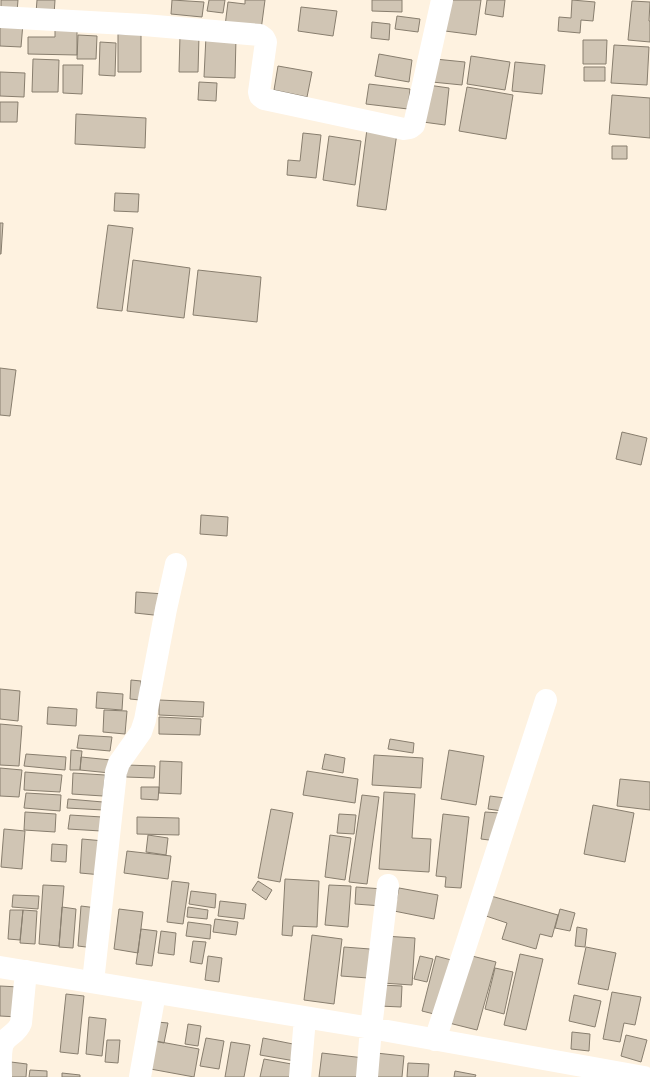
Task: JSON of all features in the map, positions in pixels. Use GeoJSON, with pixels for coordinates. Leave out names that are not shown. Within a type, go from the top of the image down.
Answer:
{"type":"FeatureCollection","features":[{"type":"Feature","properties":{"kind":"street"},"geometry":{"type":"LineString","coordinates":[[0,18],[60,10],[144,25],[260,35],[266,42],[259,92],[260,96],[264,99],[404,129],[414,125],[442,0]]}},
{"type":"Feature","properties":{"kind":"street"},"geometry":{"type":"LineString","coordinates":[[93,982],[116,772],[119,763],[141,732],[145,720],[176,564]]}},
{"type":"Feature","properties":{"kind":"street"},"geometry":{"type":"LineString","coordinates":[[435,1040],[546,700]]}},
{"type":"Feature","properties":{"kind":"street"},"geometry":{"type":"LineString","coordinates":[[367,1077],[388,885]]}},
{"type":"Feature","properties":{"kind":"street"},"geometry":{"type":"LineString","coordinates":[[0,967],[371,1028],[644,1077]]}},
{"type":"Feature","properties":{"kind":"street"},"geometry":{"type":"LineString","coordinates":[[1,1077],[1,1049],[21,1023],[26,971]]}},
{"type":"Feature","properties":{"kind":"street"},"geometry":{"type":"LineString","coordinates":[[140,1077],[156,993]]}},
{"type":"Feature","properties":{"kind":"street"},"geometry":{"type":"LineString","coordinates":[[300,1077],[305,1018]]}},
{"type":"Feature","properties":{"kind":"building"},"geometry":{"type":"Polygon","coordinates":[[[1,0],[18,0],[17,12],[1,11],[1,0]]]}},
{"type":"Feature","properties":{"kind":"building"},"geometry":{"type":"Polygon","coordinates":[[[37,0],[55,0],[54,15],[36,13],[37,0]]]}},
{"type":"Feature","properties":{"kind":"building"},"geometry":{"type":"Polygon","coordinates":[[[172,0],[204,2],[202,17],[171,14],[172,0]]]}},
{"type":"Feature","properties":{"kind":"building"},"geometry":{"type":"Polygon","coordinates":[[[209,0],[225,0],[223,13],[207,11],[209,0]]]}},
{"type":"Feature","properties":{"kind":"building"},"geometry":{"type":"Polygon","coordinates":[[[245,0],[265,0],[261,30],[225,26],[228,2],[245,4],[245,0]]]}},
{"type":"Feature","properties":{"kind":"building"},"geometry":{"type":"Polygon","coordinates":[[[372,0],[402,0],[402,12],[372,11],[372,0]]]}},
{"type":"Feature","properties":{"kind":"building"},"geometry":{"type":"Polygon","coordinates":[[[450,0],[481,0],[476,35],[445,31],[450,0]]]}},
{"type":"Feature","properties":{"kind":"building"},"geometry":{"type":"Polygon","coordinates":[[[487,0],[505,0],[503,17],[485,14],[487,0]]]}},
{"type":"Feature","properties":{"kind":"building"},"geometry":{"type":"Polygon","coordinates":[[[572,0],[595,2],[593,21],[581,20],[580,33],[558,31],[559,17],[571,18],[572,0]]]}},
{"type":"Feature","properties":{"kind":"building"},"geometry":{"type":"Polygon","coordinates":[[[632,1],[650,2],[650,42],[628,40],[632,1]]]}},
{"type":"Feature","properties":{"kind":"building"},"geometry":{"type":"Polygon","coordinates":[[[301,7],[337,11],[333,36],[298,31],[301,7]]]}},
{"type":"Feature","properties":{"kind":"building"},"geometry":{"type":"Polygon","coordinates":[[[397,16],[420,19],[418,32],[395,29],[397,16]]]}},
{"type":"Feature","properties":{"kind":"building"},"geometry":{"type":"Polygon","coordinates":[[[0,21],[23,23],[21,47],[0,46],[0,21]]]}},
{"type":"Feature","properties":{"kind":"building"},"geometry":{"type":"Polygon","coordinates":[[[372,22],[390,24],[389,40],[371,38],[372,22]]]}},
{"type":"Feature","properties":{"kind":"building"},"geometry":{"type":"Polygon","coordinates":[[[55,24],[77,24],[77,55],[28,54],[28,37],[55,37],[55,24]]]}},
{"type":"Feature","properties":{"kind":"building"},"geometry":{"type":"Polygon","coordinates":[[[118,34],[141,34],[141,72],[118,72],[118,34]]]}},
{"type":"Feature","properties":{"kind":"building"},"geometry":{"type":"Polygon","coordinates":[[[78,35],[97,36],[96,59],[77,59],[78,35]]]}},
{"type":"Feature","properties":{"kind":"building"},"geometry":{"type":"Polygon","coordinates":[[[180,35],[199,36],[198,72],[179,72],[180,35]]]}},
{"type":"Feature","properties":{"kind":"building"},"geometry":{"type":"Polygon","coordinates":[[[206,36],[236,38],[235,78],[204,77],[206,36]]]}},
{"type":"Feature","properties":{"kind":"building"},"geometry":{"type":"Polygon","coordinates":[[[583,40],[607,40],[606,64],[583,64],[583,40]]]}},
{"type":"Feature","properties":{"kind":"building"},"geometry":{"type":"Polygon","coordinates":[[[100,42],[116,43],[115,76],[99,75],[100,42]]]}},
{"type":"Feature","properties":{"kind":"building"},"geometry":{"type":"Polygon","coordinates":[[[614,45],[649,47],[647,85],[611,83],[614,45]]]}},
{"type":"Feature","properties":{"kind":"building"},"geometry":{"type":"Polygon","coordinates":[[[379,54],[412,60],[409,82],[375,76],[379,54]]]}},
{"type":"Feature","properties":{"kind":"building"},"geometry":{"type":"Polygon","coordinates":[[[471,56],[510,62],[505,90],[467,84],[471,56]]]}},
{"type":"Feature","properties":{"kind":"building"},"geometry":{"type":"Polygon","coordinates":[[[33,59],[59,60],[58,92],[32,92],[33,59]]]}},
{"type":"Feature","properties":{"kind":"building"},"geometry":{"type":"Polygon","coordinates":[[[435,59],[465,62],[462,85],[432,82],[435,59]]]}},
{"type":"Feature","properties":{"kind":"building"},"geometry":{"type":"Polygon","coordinates":[[[515,62],[545,65],[542,94],[512,91],[515,62]]]}},
{"type":"Feature","properties":{"kind":"building"},"geometry":{"type":"Polygon","coordinates":[[[63,65],[83,65],[82,94],[63,93],[63,65]]]}},
{"type":"Feature","properties":{"kind":"building"},"geometry":{"type":"Polygon","coordinates":[[[278,66],[312,72],[307,97],[274,90],[278,66]]]}},
{"type":"Feature","properties":{"kind":"building"},"geometry":{"type":"Polygon","coordinates":[[[584,67],[605,67],[605,81],[584,81],[584,67]]]}},
{"type":"Feature","properties":{"kind":"building"},"geometry":{"type":"Polygon","coordinates":[[[0,72],[25,73],[24,97],[0,96],[0,72]]]}},
{"type":"Feature","properties":{"kind":"building"},"geometry":{"type":"Polygon","coordinates":[[[199,82],[217,83],[216,101],[198,100],[199,82]]]}},
{"type":"Feature","properties":{"kind":"building"},"geometry":{"type":"Polygon","coordinates":[[[369,84],[410,89],[408,109],[366,104],[369,84]]]}},
{"type":"Feature","properties":{"kind":"building"},"geometry":{"type":"Polygon","coordinates":[[[428,85],[449,88],[445,125],[423,122],[428,85]]]}},
{"type":"Feature","properties":{"kind":"building"},"geometry":{"type":"Polygon","coordinates":[[[467,87],[513,95],[506,139],[459,131],[467,87]]]}},
{"type":"Feature","properties":{"kind":"building"},"geometry":{"type":"Polygon","coordinates":[[[612,95],[650,98],[650,138],[609,134],[612,95]]]}},
{"type":"Feature","properties":{"kind":"building"},"geometry":{"type":"Polygon","coordinates":[[[0,102],[18,102],[17,122],[0,122],[0,102]]]}},
{"type":"Feature","properties":{"kind":"building"},"geometry":{"type":"Polygon","coordinates":[[[76,114],[146,118],[145,148],[75,144],[76,114]]]}},
{"type":"Feature","properties":{"kind":"building"},"geometry":{"type":"Polygon","coordinates":[[[367,129],[397,133],[386,210],[357,206],[367,129]]]}},
{"type":"Feature","properties":{"kind":"building"},"geometry":{"type":"Polygon","coordinates":[[[303,133],[321,135],[316,178],[287,175],[288,160],[300,161],[303,133]]]}},
{"type":"Feature","properties":{"kind":"building"},"geometry":{"type":"Polygon","coordinates":[[[329,136],[361,141],[355,185],[323,180],[329,136]]]}},
{"type":"Feature","properties":{"kind":"building"},"geometry":{"type":"Polygon","coordinates":[[[612,146],[627,146],[627,159],[612,159],[612,146]]]}},
{"type":"Feature","properties":{"kind":"building"},"geometry":{"type":"Polygon","coordinates":[[[115,193],[139,194],[138,212],[114,211],[115,193]]]}},
{"type":"Feature","properties":{"kind":"building"},"geometry":{"type":"Polygon","coordinates":[[[0,223],[3,223],[1,254],[0,254],[0,223]]]}},
{"type":"Feature","properties":{"kind":"building"},"geometry":{"type":"Polygon","coordinates":[[[108,225],[133,228],[122,311],[97,308],[108,225]]]}},
{"type":"Feature","properties":{"kind":"building"},"geometry":{"type":"Polygon","coordinates":[[[133,260],[190,268],[184,318],[127,311],[133,260]]]}},
{"type":"Feature","properties":{"kind":"building"},"geometry":{"type":"Polygon","coordinates":[[[198,270],[261,277],[257,322],[193,315],[198,270]]]}},
{"type":"Feature","properties":{"kind":"building"},"geometry":{"type":"Polygon","coordinates":[[[0,368],[16,370],[10,416],[0,415],[0,368]]]}},
{"type":"Feature","properties":{"kind":"building"},"geometry":{"type":"Polygon","coordinates":[[[622,432],[647,438],[641,465],[616,459],[622,432]]]}},
{"type":"Feature","properties":{"kind":"building"},"geometry":{"type":"Polygon","coordinates":[[[201,515],[228,517],[227,536],[200,534],[201,515]]]}},
{"type":"Feature","properties":{"kind":"building"},"geometry":{"type":"Polygon","coordinates":[[[136,592],[164,594],[163,616],[135,613],[136,592]]]}},
{"type":"Feature","properties":{"kind":"building"},"geometry":{"type":"Polygon","coordinates":[[[131,680],[141,681],[140,700],[130,699],[131,680]]]}},
{"type":"Feature","properties":{"kind":"building"},"geometry":{"type":"Polygon","coordinates":[[[0,689],[20,691],[18,721],[0,719],[0,689]]]}},
{"type":"Feature","properties":{"kind":"building"},"geometry":{"type":"Polygon","coordinates":[[[97,692],[123,694],[122,710],[96,708],[97,692]]]}},
{"type":"Feature","properties":{"kind":"building"},"geometry":{"type":"Polygon","coordinates":[[[159,700],[204,702],[203,717],[159,715],[159,700]]]}},
{"type":"Feature","properties":{"kind":"building"},"geometry":{"type":"Polygon","coordinates":[[[48,707],[77,709],[76,726],[47,724],[48,707]]]}},
{"type":"Feature","properties":{"kind":"building"},"geometry":{"type":"Polygon","coordinates":[[[104,710],[127,711],[125,734],[103,732],[104,710]]]}},
{"type":"Feature","properties":{"kind":"building"},"geometry":{"type":"Polygon","coordinates":[[[159,717],[201,719],[200,735],[159,734],[159,717]]]}},
{"type":"Feature","properties":{"kind":"building"},"geometry":{"type":"Polygon","coordinates":[[[0,724],[22,726],[19,766],[0,765],[0,724]]]}},
{"type":"Feature","properties":{"kind":"building"},"geometry":{"type":"Polygon","coordinates":[[[79,735],[112,737],[110,751],[77,748],[79,735]]]}},
{"type":"Feature","properties":{"kind":"building"},"geometry":{"type":"Polygon","coordinates":[[[390,739],[414,743],[413,753],[388,749],[390,739]]]}},
{"type":"Feature","properties":{"kind":"building"},"geometry":{"type":"Polygon","coordinates":[[[71,750],[82,751],[80,770],[70,770],[71,750]]]}},
{"type":"Feature","properties":{"kind":"building"},"geometry":{"type":"Polygon","coordinates":[[[449,750],[484,756],[476,805],[441,799],[449,750]]]}},
{"type":"Feature","properties":{"kind":"building"},"geometry":{"type":"Polygon","coordinates":[[[26,754],[66,757],[65,770],[24,766],[26,754]]]}},
{"type":"Feature","properties":{"kind":"building"},"geometry":{"type":"Polygon","coordinates":[[[325,754],[345,758],[343,773],[322,769],[325,754]]]}},
{"type":"Feature","properties":{"kind":"building"},"geometry":{"type":"Polygon","coordinates":[[[374,755],[423,758],[421,788],[372,785],[374,755]]]}},
{"type":"Feature","properties":{"kind":"building"},"geometry":{"type":"Polygon","coordinates":[[[81,757],[111,760],[110,773],[80,770],[81,757]]]}},
{"type":"Feature","properties":{"kind":"building"},"geometry":{"type":"Polygon","coordinates":[[[160,761],[182,762],[181,794],[159,793],[160,761]]]}},
{"type":"Feature","properties":{"kind":"building"},"geometry":{"type":"Polygon","coordinates":[[[127,765],[155,766],[154,778],[126,777],[127,765]]]}},
{"type":"Feature","properties":{"kind":"building"},"geometry":{"type":"Polygon","coordinates":[[[0,768],[22,770],[19,797],[0,796],[0,768]]]}},
{"type":"Feature","properties":{"kind":"building"},"geometry":{"type":"Polygon","coordinates":[[[307,771],[358,779],[355,803],[303,795],[307,771]]]}},
{"type":"Feature","properties":{"kind":"building"},"geometry":{"type":"Polygon","coordinates":[[[25,772],[62,775],[60,792],[24,790],[25,772]]]}},
{"type":"Feature","properties":{"kind":"building"},"geometry":{"type":"Polygon","coordinates":[[[73,773],[105,775],[103,796],[72,794],[73,773]]]}},
{"type":"Feature","properties":{"kind":"building"},"geometry":{"type":"Polygon","coordinates":[[[620,779],[650,782],[650,810],[617,806],[620,779]]]}},
{"type":"Feature","properties":{"kind":"building"},"geometry":{"type":"Polygon","coordinates":[[[141,787],[159,787],[158,800],[141,799],[141,787]]]}},
{"type":"Feature","properties":{"kind":"building"},"geometry":{"type":"Polygon","coordinates":[[[384,792],[415,794],[412,838],[431,839],[429,872],[379,869],[384,792]]]}},
{"type":"Feature","properties":{"kind":"building"},"geometry":{"type":"Polygon","coordinates":[[[26,793],[61,795],[60,811],[24,808],[26,793]]]}},
{"type":"Feature","properties":{"kind":"building"},"geometry":{"type":"Polygon","coordinates":[[[362,795],[379,797],[367,884],[349,882],[362,795]]]}},
{"type":"Feature","properties":{"kind":"building"},"geometry":{"type":"Polygon","coordinates":[[[490,796],[505,798],[502,811],[488,809],[490,796]]]}},
{"type":"Feature","properties":{"kind":"building"},"geometry":{"type":"Polygon","coordinates":[[[68,799],[103,802],[103,810],[67,808],[68,799]]]}},
{"type":"Feature","properties":{"kind":"building"},"geometry":{"type":"Polygon","coordinates":[[[593,805],[634,813],[625,862],[584,854],[593,805]]]}},
{"type":"Feature","properties":{"kind":"building"},"geometry":{"type":"Polygon","coordinates":[[[271,809],[293,813],[280,882],[258,878],[271,809]]]}},
{"type":"Feature","properties":{"kind":"building"},"geometry":{"type":"Polygon","coordinates":[[[25,812],[56,814],[55,832],[24,830],[25,812]]]}},
{"type":"Feature","properties":{"kind":"building"},"geometry":{"type":"Polygon","coordinates":[[[485,812],[500,813],[497,841],[481,839],[485,812]]]}},
{"type":"Feature","properties":{"kind":"building"},"geometry":{"type":"Polygon","coordinates":[[[339,814],[356,815],[354,834],[337,833],[339,814]]]}},
{"type":"Feature","properties":{"kind":"building"},"geometry":{"type":"Polygon","coordinates":[[[443,814],[469,817],[461,888],[445,887],[446,877],[436,876],[443,814]]]}},
{"type":"Feature","properties":{"kind":"building"},"geometry":{"type":"Polygon","coordinates":[[[70,815],[102,817],[101,831],[68,829],[70,815]]]}},
{"type":"Feature","properties":{"kind":"building"},"geometry":{"type":"Polygon","coordinates":[[[137,817],[179,818],[179,835],[137,834],[137,817]]]}},
{"type":"Feature","properties":{"kind":"building"},"geometry":{"type":"Polygon","coordinates":[[[4,829],[25,831],[22,869],[1,867],[4,829]]]}},
{"type":"Feature","properties":{"kind":"building"},"geometry":{"type":"Polygon","coordinates":[[[148,835],[168,838],[166,855],[146,852],[148,835]]]}},
{"type":"Feature","properties":{"kind":"building"},"geometry":{"type":"Polygon","coordinates":[[[330,835],[351,838],[345,880],[325,877],[330,835]]]}},
{"type":"Feature","properties":{"kind":"building"},"geometry":{"type":"Polygon","coordinates":[[[82,839],[104,841],[102,875],[80,873],[82,839]]]}},
{"type":"Feature","properties":{"kind":"building"},"geometry":{"type":"Polygon","coordinates":[[[52,844],[67,845],[66,862],[51,861],[52,844]]]}},
{"type":"Feature","properties":{"kind":"building"},"geometry":{"type":"Polygon","coordinates":[[[127,851],[171,856],[168,879],[124,873],[127,851]]]}},
{"type":"Feature","properties":{"kind":"building"},"geometry":{"type":"Polygon","coordinates":[[[285,879],[319,881],[317,927],[293,926],[292,936],[282,935],[285,879]]]}},
{"type":"Feature","properties":{"kind":"building"},"geometry":{"type":"Polygon","coordinates":[[[172,881],[189,883],[183,924],[167,922],[172,881]]]}},
{"type":"Feature","properties":{"kind":"building"},"geometry":{"type":"Polygon","coordinates":[[[258,881],[272,890],[266,900],[252,890],[258,881]]]}},
{"type":"Feature","properties":{"kind":"building"},"geometry":{"type":"Polygon","coordinates":[[[43,885],[64,886],[59,946],[39,944],[43,885]]]}},
{"type":"Feature","properties":{"kind":"building"},"geometry":{"type":"Polygon","coordinates":[[[329,885],[351,886],[348,927],[325,925],[329,885]]]}},
{"type":"Feature","properties":{"kind":"building"},"geometry":{"type":"Polygon","coordinates":[[[356,887],[383,889],[382,906],[355,904],[356,887]]]}},
{"type":"Feature","properties":{"kind":"building"},"geometry":{"type":"Polygon","coordinates":[[[399,888],[438,895],[434,919],[394,911],[399,888]]]}},
{"type":"Feature","properties":{"kind":"building"},"geometry":{"type":"Polygon","coordinates":[[[191,891],[216,894],[215,908],[189,904],[191,891]]]}},
{"type":"Feature","properties":{"kind":"building"},"geometry":{"type":"Polygon","coordinates":[[[13,895],[39,896],[38,909],[12,907],[13,895]]]}},
{"type":"Feature","properties":{"kind":"building"},"geometry":{"type":"Polygon","coordinates":[[[491,896],[558,915],[552,937],[540,934],[536,949],[502,939],[507,923],[486,916],[491,896]]]}},
{"type":"Feature","properties":{"kind":"building"},"geometry":{"type":"Polygon","coordinates":[[[220,901],[246,904],[244,919],[218,916],[220,901]]]}},
{"type":"Feature","properties":{"kind":"building"},"geometry":{"type":"Polygon","coordinates":[[[81,906],[97,908],[94,948],[78,946],[81,906]]]}},
{"type":"Feature","properties":{"kind":"building"},"geometry":{"type":"Polygon","coordinates":[[[62,907],[76,909],[73,948],[59,947],[62,907]]]}},
{"type":"Feature","properties":{"kind":"building"},"geometry":{"type":"Polygon","coordinates":[[[188,907],[208,910],[207,919],[187,917],[188,907]]]}},
{"type":"Feature","properties":{"kind":"building"},"geometry":{"type":"Polygon","coordinates":[[[119,909],[143,912],[138,953],[114,949],[119,909]]]}},
{"type":"Feature","properties":{"kind":"building"},"geometry":{"type":"Polygon","coordinates":[[[560,909],[575,913],[570,931],[555,928],[560,909]]]}},
{"type":"Feature","properties":{"kind":"building"},"geometry":{"type":"Polygon","coordinates":[[[10,910],[23,910],[20,940],[8,939],[10,910]]]}},
{"type":"Feature","properties":{"kind":"building"},"geometry":{"type":"Polygon","coordinates":[[[23,910],[37,911],[35,944],[20,943],[23,910]]]}},
{"type":"Feature","properties":{"kind":"building"},"geometry":{"type":"Polygon","coordinates":[[[215,919],[238,922],[236,935],[213,932],[215,919]]]}},
{"type":"Feature","properties":{"kind":"building"},"geometry":{"type":"Polygon","coordinates":[[[188,922],[211,925],[210,939],[186,936],[188,922]]]}},
{"type":"Feature","properties":{"kind":"building"},"geometry":{"type":"Polygon","coordinates":[[[577,927],[587,929],[585,947],[575,946],[577,927]]]}},
{"type":"Feature","properties":{"kind":"building"},"geometry":{"type":"Polygon","coordinates":[[[141,929],[157,931],[152,966],[136,964],[141,929]]]}},
{"type":"Feature","properties":{"kind":"building"},"geometry":{"type":"Polygon","coordinates":[[[161,931],[176,933],[174,955],[158,953],[161,931]]]}},
{"type":"Feature","properties":{"kind":"building"},"geometry":{"type":"Polygon","coordinates":[[[312,935],[342,939],[334,1004],[304,1000],[312,935]]]}},
{"type":"Feature","properties":{"kind":"building"},"geometry":{"type":"Polygon","coordinates":[[[384,936],[415,938],[412,985],[382,983],[384,936]]]}},
{"type":"Feature","properties":{"kind":"building"},"geometry":{"type":"Polygon","coordinates":[[[193,941],[206,942],[202,964],[190,962],[193,941]]]}},
{"type":"Feature","properties":{"kind":"building"},"geometry":{"type":"Polygon","coordinates":[[[344,947],[370,949],[368,978],[341,976],[344,947]]]}},
{"type":"Feature","properties":{"kind":"building"},"geometry":{"type":"Polygon","coordinates":[[[586,947],[616,953],[608,990],[578,984],[586,947]]]}},
{"type":"Feature","properties":{"kind":"building"},"geometry":{"type":"Polygon","coordinates":[[[520,954],[543,959],[526,1030],[504,1025],[520,954]]]}},
{"type":"Feature","properties":{"kind":"building"},"geometry":{"type":"Polygon","coordinates":[[[468,955],[496,962],[477,1030],[449,1023],[468,955]]]}},
{"type":"Feature","properties":{"kind":"building"},"geometry":{"type":"Polygon","coordinates":[[[208,956],[222,958],[219,982],[205,980],[208,956]]]}},
{"type":"Feature","properties":{"kind":"building"},"geometry":{"type":"Polygon","coordinates":[[[420,956],[433,959],[427,982],[414,979],[420,956]]]}},
{"type":"Feature","properties":{"kind":"building"},"geometry":{"type":"Polygon","coordinates":[[[436,956],[455,961],[442,1016],[422,1011],[436,956]]]}},
{"type":"Feature","properties":{"kind":"building"},"geometry":{"type":"Polygon","coordinates":[[[495,968],[513,972],[504,1014],[485,1009],[495,968]]]}},
{"type":"Feature","properties":{"kind":"building"},"geometry":{"type":"Polygon","coordinates":[[[380,985],[402,986],[401,1007],[379,1006],[380,985]]]}},
{"type":"Feature","properties":{"kind":"building"},"geometry":{"type":"Polygon","coordinates":[[[0,986],[19,987],[18,1017],[0,1016],[0,986]]]}},
{"type":"Feature","properties":{"kind":"building"},"geometry":{"type":"Polygon","coordinates":[[[612,992],[641,997],[635,1025],[624,1023],[620,1042],[603,1039],[612,992]]]}},
{"type":"Feature","properties":{"kind":"building"},"geometry":{"type":"Polygon","coordinates":[[[66,994],[84,996],[78,1054],[60,1052],[66,994]]]}},
{"type":"Feature","properties":{"kind":"building"},"geometry":{"type":"Polygon","coordinates":[[[574,995],[601,1001],[595,1027],[569,1021],[574,995]]]}},
{"type":"Feature","properties":{"kind":"building"},"geometry":{"type":"Polygon","coordinates":[[[89,1017],[106,1019],[102,1056],[86,1054],[89,1017]]]}},
{"type":"Feature","properties":{"kind":"building"},"geometry":{"type":"Polygon","coordinates":[[[157,1022],[168,1023],[164,1043],[154,1041],[157,1022]]]}},
{"type":"Feature","properties":{"kind":"building"},"geometry":{"type":"Polygon","coordinates":[[[188,1024],[201,1026],[198,1046],[185,1044],[188,1024]]]}},
{"type":"Feature","properties":{"kind":"building"},"geometry":{"type":"Polygon","coordinates":[[[572,1032],[590,1034],[589,1051],[571,1049],[572,1032]]]}},
{"type":"Feature","properties":{"kind":"building"},"geometry":{"type":"Polygon","coordinates":[[[626,1035],[647,1040],[641,1062],[621,1056],[626,1035]]]}},
{"type":"Feature","properties":{"kind":"building"},"geometry":{"type":"Polygon","coordinates":[[[206,1038],[224,1041],[219,1069],[200,1066],[206,1038]]]}},
{"type":"Feature","properties":{"kind":"building"},"geometry":{"type":"Polygon","coordinates":[[[263,1038],[298,1045],[295,1061],[260,1055],[263,1038]]]}},
{"type":"Feature","properties":{"kind":"building"},"geometry":{"type":"Polygon","coordinates":[[[107,1040],[120,1040],[118,1063],[105,1062],[107,1040]]]}},
{"type":"Feature","properties":{"kind":"building"},"geometry":{"type":"Polygon","coordinates":[[[150,1040],[199,1049],[194,1077],[145,1068],[150,1040]]]}},
{"type":"Feature","properties":{"kind":"building"},"geometry":{"type":"Polygon","coordinates":[[[231,1042],[250,1045],[244,1077],[225,1077],[231,1042]]]}},
{"type":"Feature","properties":{"kind":"building"},"geometry":{"type":"Polygon","coordinates":[[[322,1053],[364,1058],[361,1077],[319,1077],[322,1053]]]}},
{"type":"Feature","properties":{"kind":"building"},"geometry":{"type":"Polygon","coordinates":[[[376,1053],[404,1056],[402,1077],[374,1077],[376,1053]]]}},
{"type":"Feature","properties":{"kind":"building"},"geometry":{"type":"Polygon","coordinates":[[[264,1059],[297,1065],[294,1077],[260,1077],[264,1059]]]}},
{"type":"Feature","properties":{"kind":"building"},"geometry":{"type":"Polygon","coordinates":[[[11,1062],[27,1064],[26,1077],[9,1077],[11,1062]]]}},
{"type":"Feature","properties":{"kind":"building"},"geometry":{"type":"Polygon","coordinates":[[[408,1063],[429,1064],[428,1077],[407,1077],[408,1063]]]}},
{"type":"Feature","properties":{"kind":"building"},"geometry":{"type":"Polygon","coordinates":[[[30,1070],[47,1071],[47,1077],[29,1077],[30,1070]]]}},
{"type":"Feature","properties":{"kind":"building"},"geometry":{"type":"Polygon","coordinates":[[[455,1071],[476,1075],[475,1077],[454,1077],[455,1071]]]}},
{"type":"Feature","properties":{"kind":"building"},"geometry":{"type":"Polygon","coordinates":[[[62,1073],[80,1075],[80,1077],[62,1077],[62,1073]]]}}]}
